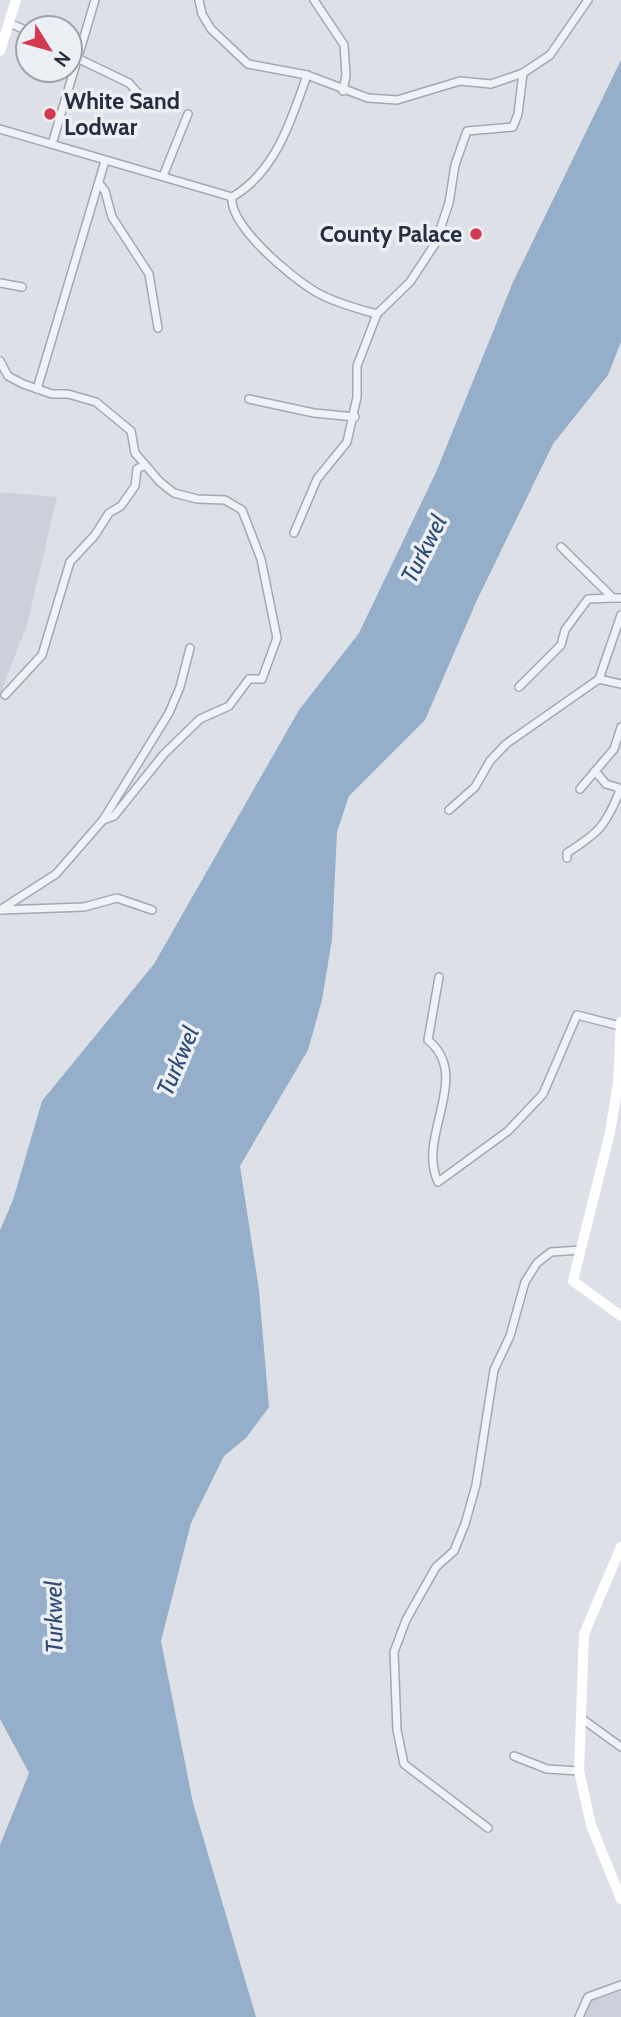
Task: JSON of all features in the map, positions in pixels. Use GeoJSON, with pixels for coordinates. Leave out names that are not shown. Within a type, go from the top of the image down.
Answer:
{"type":"FeatureCollection","features":[{"type":"Feature","properties":{"kind":"street"},"geometry":{"type":"LineString","coordinates":[[0,51],[16,0]]}},
{"type":"Feature","properties":{"kind":"street"},"geometry":{"type":"LineString","coordinates":[[84,39],[95,0]]}},
{"type":"Feature","properties":{"kind":"street"},"geometry":{"type":"LineString","coordinates":[[200,0],[202,14],[211,29],[248,64],[307,75],[343,91],[368,98],[397,100],[460,81],[491,84],[523,73],[550,55],[584,1]]}},
{"type":"Feature","properties":{"kind":"street"},"geometry":{"type":"LineString","coordinates":[[314,0],[344,45],[346,75],[343,91]]}},
{"type":"Feature","properties":{"kind":"street"},"geometry":{"type":"LineString","coordinates":[[9,23],[14,25]]}},
{"type":"Feature","properties":{"kind":"street"},"geometry":{"type":"LineString","coordinates":[[84,60],[129,83],[138,93]]}},
{"type":"Feature","properties":{"kind":"street"},"geometry":{"type":"LineString","coordinates":[[294,533],[317,479],[347,442],[355,416],[357,366],[377,314],[410,282],[435,244],[449,203],[455,165],[467,131],[513,127],[518,114],[523,73]]}},
{"type":"Feature","properties":{"kind":"street"},"geometry":{"type":"LineString","coordinates":[[0,129],[232,197],[248,188],[270,160],[288,126],[307,75]]}},
{"type":"Feature","properties":{"kind":"street"},"geometry":{"type":"LineString","coordinates":[[52,144],[71,84]]}},
{"type":"Feature","properties":{"kind":"street"},"geometry":{"type":"LineString","coordinates":[[163,176],[188,114]]}},
{"type":"Feature","properties":{"kind":"street"},"geometry":{"type":"LineString","coordinates":[[37,388],[105,161]]}},
{"type":"Feature","properties":{"kind":"street"},"geometry":{"type":"LineString","coordinates":[[99,183],[106,191],[112,217],[149,274],[158,328]]}},
{"type":"Feature","properties":{"kind":"street"},"geometry":{"type":"LineString","coordinates":[[232,197],[231,207],[234,213],[266,252],[316,292],[377,314]]}},
{"type":"Feature","properties":{"kind":"street"},"geometry":{"type":"LineString","coordinates":[[0,283],[22,287]]}},
{"type":"Feature","properties":{"kind":"street"},"geometry":{"type":"LineString","coordinates":[[0,361],[11,379],[96,402],[131,431],[135,453],[174,493],[197,499],[225,500],[242,510],[261,559],[277,638],[262,678],[249,679],[229,706],[195,724],[164,754],[114,816],[103,820]]}},
{"type":"Feature","properties":{"kind":"street"},"geometry":{"type":"LineString","coordinates":[[249,399],[314,413],[355,416]]}},
{"type":"Feature","properties":{"kind":"street"},"geometry":{"type":"LineString","coordinates":[[5,695],[42,655],[70,562],[95,535],[109,513],[121,506],[135,486],[137,469],[145,465]]}},
{"type":"Feature","properties":{"kind":"street"},"geometry":{"type":"LineString","coordinates":[[561,547],[617,598]]}},
{"type":"Feature","properties":{"kind":"street"},"geometry":{"type":"LineString","coordinates":[[519,687],[561,645],[565,630],[589,599],[617,598]]}},
{"type":"Feature","properties":{"kind":"street"},"geometry":{"type":"LineString","coordinates":[[449,810],[475,787],[490,761],[506,744],[598,679],[621,615]]}},
{"type":"Feature","properties":{"kind":"street"},"geometry":{"type":"LineString","coordinates":[[0,910],[56,874],[103,820],[169,713],[180,687],[190,648]]}},
{"type":"Feature","properties":{"kind":"street"},"geometry":{"type":"LineString","coordinates":[[598,679],[621,684]]}},
{"type":"Feature","properties":{"kind":"street"},"geometry":{"type":"LineString","coordinates":[[580,789],[618,750],[621,727]]}},
{"type":"Feature","properties":{"kind":"street"},"geometry":{"type":"LineString","coordinates":[[567,858],[568,853],[591,840],[603,828],[619,793],[619,788],[606,784],[595,771]]}},
{"type":"Feature","properties":{"kind":"street"},"geometry":{"type":"LineString","coordinates":[[0,910],[84,908],[117,898],[152,910]]}},
{"type":"Feature","properties":{"kind":"street"},"geometry":{"type":"LineString","coordinates":[[439,977],[428,1040],[441,1053],[447,1068],[446,1087],[430,1160],[438,1182],[508,1131],[543,1094],[577,1015],[621,1024],[619,1082],[610,1133],[573,1282],[617,1314],[621,1303]]}},
{"type":"Feature","properties":{"kind":"street"},"geometry":{"type":"LineString","coordinates":[[488,1828],[404,1764],[397,1730],[394,1653],[406,1620],[436,1567],[454,1550],[466,1524],[476,1485],[494,1370],[510,1336],[525,1282],[537,1263],[551,1252],[581,1250]]}},
{"type":"Feature","properties":{"kind":"street"},"geometry":{"type":"LineString","coordinates":[[621,1547],[584,1634],[579,1770],[591,1825],[621,1899]]}},
{"type":"Feature","properties":{"kind":"street"},"geometry":{"type":"LineString","coordinates":[[581,1718],[621,1747]]}},
{"type":"Feature","properties":{"kind":"street"},"geometry":{"type":"LineString","coordinates":[[514,1756],[547,1769],[579,1770]]}},
{"type":"Feature","properties":{"kind":"street"},"geometry":{"type":"LineString","coordinates":[[579,2017],[588,1997],[621,1985]]}},
{"type":"Feature","properties":{"kind":"shaded area"},"geometry":{"type":"Polygon","coordinates":[[[0,492],[57,497],[27,625],[0,694],[0,492]]]}},
{"type":"Feature","properties":{"kind":"shaded area"},"geometry":{"type":"Polygon","coordinates":[[[621,1991],[621,2017],[583,2017],[591,2001],[621,1991]]]}},
{"type":"Feature","properties":{"kind":"water","name":"Turkwel"},"geometry":{"type":"Polygon","coordinates":[[[621,60],[621,342],[608,375],[553,444],[477,600],[425,720],[349,796],[337,832],[332,939],[322,1000],[308,1050],[240,1166],[259,1290],[269,1407],[246,1438],[224,1456],[191,1523],[161,1641],[193,1803],[256,2017],[0,2017],[0,1845],[29,1773],[0,1719],[0,1230],[13,1200],[42,1101],[154,964],[299,710],[359,633],[437,470],[513,282],[621,60]]]}},
{"type":"Feature","properties":{"kind":"place","name":"White Sand Lodwar"},"geometry":{"type":"Point","coordinates":[50,114]}},
{"type":"Feature","properties":{"kind":"place","name":"County Palace"},"geometry":{"type":"Point","coordinates":[476,234]}}]}
